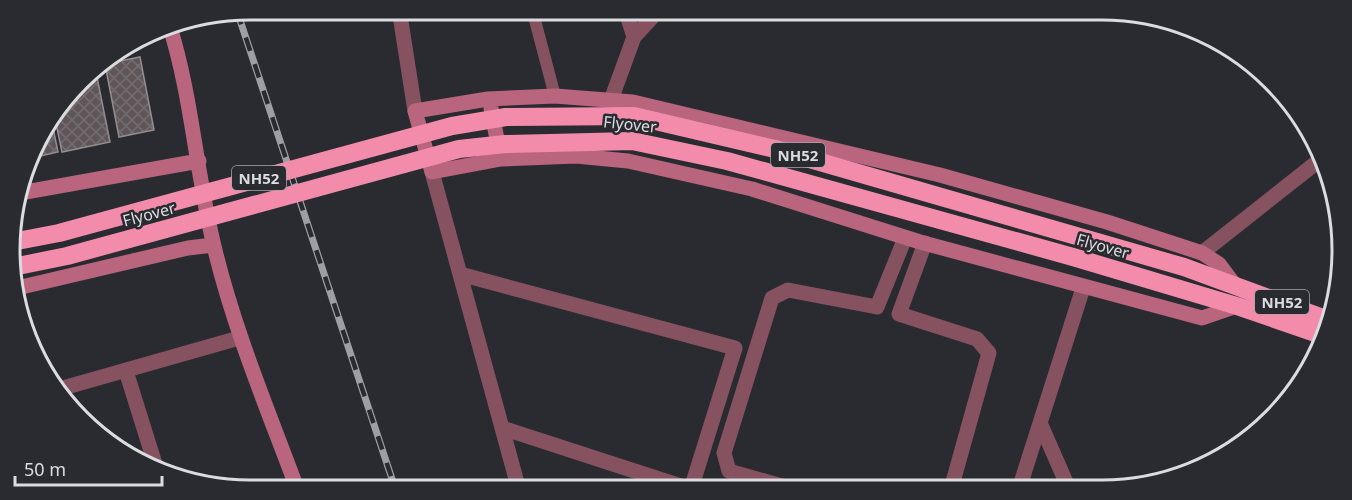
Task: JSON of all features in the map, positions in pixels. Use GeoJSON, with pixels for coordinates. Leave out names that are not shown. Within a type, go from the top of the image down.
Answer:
{"type":"FeatureCollection","features":[{"type":"Feature","properties":{"kind":"highway","name":"Flyover"},"geometry":{"type":"LineString","coordinates":[[20,240],[58,233],[452,126],[506,117],[634,116],[775,148],[1234,284]]}},
{"type":"Feature","properties":{"kind":"highway","name":"Flyover"},"geometry":{"type":"LineString","coordinates":[[20,266],[67,256],[459,149],[583,140],[632,141],[727,161],[1073,257],[1237,306]]}},
{"type":"Feature","properties":{"kind":"highway","name":"NH52"},"geometry":{"type":"LineString","coordinates":[[1234,284],[1322,318]]}},
{"type":"Feature","properties":{"kind":"highway","name":"NH52"},"geometry":{"type":"LineString","coordinates":[[1237,306],[1317,333]]}},
{"type":"Feature","properties":{"kind":"street"},"geometry":{"type":"LineString","coordinates":[[401,20],[415,111],[516,480]]}},
{"type":"Feature","properties":{"kind":"street"},"geometry":{"type":"LineString","coordinates":[[629,20],[634,37]]}},
{"type":"Feature","properties":{"kind":"street"},"geometry":{"type":"LineString","coordinates":[[611,100],[634,37],[650,20]]}},
{"type":"Feature","properties":{"kind":"street"},"geometry":{"type":"LineString","coordinates":[[171,34],[199,161],[213,245],[239,338],[294,480]]}},
{"type":"Feature","properties":{"kind":"street"},"geometry":{"type":"LineString","coordinates":[[415,111],[490,99],[555,96],[633,102],[763,131],[940,175],[1096,219],[1202,253],[1219,264],[1234,284]]}},
{"type":"Feature","properties":{"kind":"street"},"geometry":{"type":"LineString","coordinates":[[490,99],[501,159]]}},
{"type":"Feature","properties":{"kind":"street"},"geometry":{"type":"LineString","coordinates":[[432,172],[501,159],[576,156],[628,161],[752,189],[925,243],[1083,288],[1202,318],[1237,306]]}},
{"type":"Feature","properties":{"kind":"street"},"geometry":{"type":"LineString","coordinates":[[26,193],[199,161]]}},
{"type":"Feature","properties":{"kind":"street"},"geometry":{"type":"LineString","coordinates":[[1202,253],[1315,163]]}},
{"type":"Feature","properties":{"kind":"street"},"geometry":{"type":"LineString","coordinates":[[761,480],[729,471],[724,453],[772,298],[788,291],[877,306],[905,237]]}},
{"type":"Feature","properties":{"kind":"street"},"geometry":{"type":"LineString","coordinates":[[925,243],[899,314],[977,339],[989,353],[954,480]]}},
{"type":"Feature","properties":{"kind":"street"},"geometry":{"type":"LineString","coordinates":[[22,287],[188,248],[213,245]]}},
{"type":"Feature","properties":{"kind":"street"},"geometry":{"type":"LineString","coordinates":[[460,274],[735,348],[695,480]]}},
{"type":"Feature","properties":{"kind":"street"},"geometry":{"type":"LineString","coordinates":[[1022,480],[1083,288]]}},
{"type":"Feature","properties":{"kind":"street"},"geometry":{"type":"LineString","coordinates":[[65,388],[239,338]]}},
{"type":"Feature","properties":{"kind":"street"},"geometry":{"type":"LineString","coordinates":[[126,371],[154,459]]}},
{"type":"Feature","properties":{"kind":"street"},"geometry":{"type":"LineString","coordinates":[[1041,425],[1065,480]]}},
{"type":"Feature","properties":{"kind":"street"},"geometry":{"type":"LineString","coordinates":[[502,428],[661,480]]}},
{"type":"Feature","properties":{"kind":"lane"},"geometry":{"type":"LineString","coordinates":[[535,20],[555,96]]}},
{"type":"Feature","properties":{"kind":"building"},"geometry":{"type":"Polygon","coordinates":[[[140,57],[154,130],[119,137],[106,70],[117,62],[140,57]]]}},
{"type":"Feature","properties":{"kind":"building"},"geometry":{"type":"Polygon","coordinates":[[[97,78],[110,142],[62,152],[56,125],[77,98],[97,78]]]}},
{"type":"Feature","properties":{"kind":"building"},"geometry":{"type":"Polygon","coordinates":[[[53,130],[58,152],[39,156],[53,130]]]}},
{"type":"Feature","properties":{"kind":"railway"},"geometry":{"type":"LineString","coordinates":[[240,20],[392,480]]}}]}
